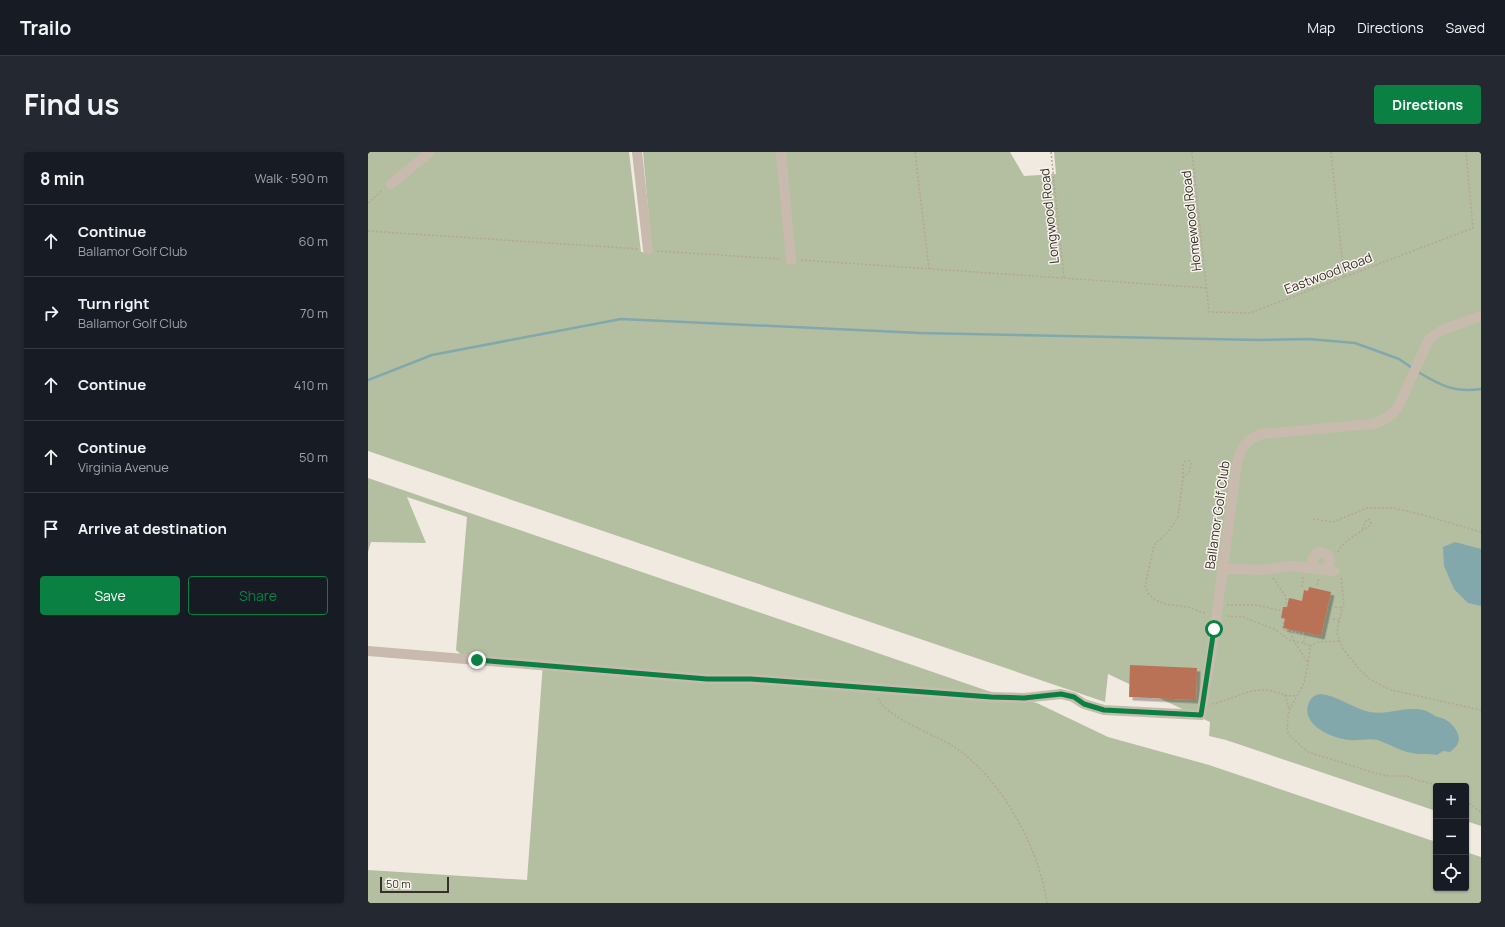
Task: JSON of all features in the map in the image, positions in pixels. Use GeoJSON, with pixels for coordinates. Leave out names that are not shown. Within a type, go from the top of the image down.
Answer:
{"type":"FeatureCollection","features":[{"type":"Feature","properties":{"kind":"street"},"geometry":{"type":"LineString","coordinates":[[391,184],[430,152]]}},
{"type":"Feature","properties":{"kind":"street"},"geometry":{"type":"LineString","coordinates":[[637,152],[648,250]]}},
{"type":"Feature","properties":{"kind":"street"},"geometry":{"type":"LineString","coordinates":[[781,152],[791,260]]}},
{"type":"Feature","properties":{"kind":"street","name":"Ballamor Golf Club"},"geometry":{"type":"LineString","coordinates":[[1203,704],[1237,459],[1245,444],[1261,434],[1379,422],[1390,417],[1397,410],[1429,339],[1440,331],[1481,316]]}},
{"type":"Feature","properties":{"kind":"street"},"geometry":{"type":"LineString","coordinates":[[1222,570],[1271,569],[1284,566],[1337,572]]}},
{"type":"Feature","properties":{"kind":"street"},"geometry":{"type":"LineString","coordinates":[[368,651],[707,679],[751,679],[991,697],[1024,698],[1061,694],[1074,697],[1084,704],[1104,710],[1201,715],[1203,704]]}},
{"type":"Feature","properties":{"kind":"path"},"geometry":{"type":"LineString","coordinates":[[916,152],[929,269]]}},
{"type":"Feature","properties":{"kind":"path","name":"Longwood Road"},"geometry":{"type":"LineString","coordinates":[[1051,152],[1064,278]]}},
{"type":"Feature","properties":{"kind":"path","name":"Homewood Road"},"geometry":{"type":"LineString","coordinates":[[1192,152],[1207,288]]}},
{"type":"Feature","properties":{"kind":"path"},"geometry":{"type":"LineString","coordinates":[[1331,152],[1344,277]]}},
{"type":"Feature","properties":{"kind":"path","name":"Eastwood Road"},"geometry":{"type":"LineString","coordinates":[[1207,288],[1209,312],[1250,313],[1473,228],[1466,152]]}},
{"type":"Feature","properties":{"kind":"path"},"geometry":{"type":"LineString","coordinates":[[368,203],[391,184]]}},
{"type":"Feature","properties":{"kind":"path"},"geometry":{"type":"LineString","coordinates":[[1183,478],[1189,472],[1191,463],[1189,461],[1185,461],[1183,465],[1183,478],[1178,517],[1168,532],[1154,545],[1145,586],[1148,593],[1155,600],[1165,604],[1188,607],[1216,616],[1243,618],[1276,630],[1289,640],[1310,646],[1318,642],[1339,641]]}},
{"type":"Feature","properties":{"kind":"path"},"geometry":{"type":"LineString","coordinates":[[1313,519],[1333,522],[1367,508],[1394,508],[1424,515],[1481,532]]}},
{"type":"Feature","properties":{"kind":"path"},"geometry":{"type":"LineString","coordinates":[[1338,556],[1341,547],[1369,526],[1371,524],[1370,520],[1364,522],[1362,531]]}},
{"type":"Feature","properties":{"kind":"path"},"geometry":{"type":"LineString","coordinates":[[1271,569],[1272,576],[1286,598],[1286,606]]}},
{"type":"Feature","properties":{"kind":"path"},"geometry":{"type":"LineString","coordinates":[[1337,572],[1344,595],[1343,608],[1337,633],[1339,641],[1350,659],[1372,680],[1382,686],[1399,692],[1419,695],[1481,710]]}},
{"type":"Feature","properties":{"kind":"path"},"geometry":{"type":"LineString","coordinates":[[1218,597],[1225,605],[1257,604],[1282,611]]}},
{"type":"Feature","properties":{"kind":"path"},"geometry":{"type":"LineString","coordinates":[[1335,607],[1343,608]]}},
{"type":"Feature","properties":{"kind":"path"},"geometry":{"type":"LineString","coordinates":[[1284,618],[1282,629],[1305,635],[1303,643]]}},
{"type":"Feature","properties":{"kind":"path"},"geometry":{"type":"LineString","coordinates":[[1333,619],[1339,620]]}},
{"type":"Feature","properties":{"kind":"path"},"geometry":{"type":"LineString","coordinates":[[1284,636],[1286,630]]}},
{"type":"Feature","properties":{"kind":"path"},"geometry":{"type":"LineString","coordinates":[[1290,631],[1294,641],[1308,663]]}},
{"type":"Feature","properties":{"kind":"path"},"geometry":{"type":"LineString","coordinates":[[1310,646],[1304,683],[1288,716],[1288,731],[1290,736],[1308,752],[1378,774],[1389,776],[1407,776],[1416,780],[1433,784]]}},
{"type":"Feature","properties":{"kind":"path"},"geometry":{"type":"LineString","coordinates":[[876,689],[879,700],[886,710],[930,733],[956,749],[973,762],[989,779],[1014,815],[1033,851],[1045,886],[1047,903]]}},
{"type":"Feature","properties":{"kind":"path"},"geometry":{"type":"LineString","coordinates":[[1203,704],[1222,702],[1257,690],[1270,690],[1285,695],[1297,695]]}},
{"type":"Feature","properties":{"kind":"path"},"geometry":{"type":"LineString","coordinates":[[1285,695],[1290,710]]}},
{"type":"Feature","properties":{"kind":"path"},"geometry":{"type":"LineString","coordinates":[[1469,803],[1481,812]]}},
{"type":"Feature","properties":{"kind":"green space"},"geometry":{"type":"Polygon","coordinates":[[[368,152],[629,152],[641,252],[652,253],[643,152],[1010,152],[1024,176],[1056,174],[1054,152],[1481,152],[1481,826],[1469,822],[1469,783],[1433,783],[1433,810],[1226,740],[1209,736],[1210,722],[1108,674],[1105,702],[368,451],[368,152]]]}},
{"type":"Feature","properties":{"kind":"green space"},"geometry":{"type":"Polygon","coordinates":[[[368,478],[988,691],[1037,703],[1108,737],[1209,765],[1433,841],[1433,891],[1469,891],[1469,853],[1481,857],[1481,903],[368,903],[368,870],[527,880],[543,663],[464,657],[456,650],[467,517],[407,497],[426,543],[371,542],[368,552],[368,478]]]}},
{"type":"Feature","properties":{"kind":"water"},"geometry":{"type":"Polygon","coordinates":[[[1455,542],[1481,549],[1481,606],[1468,603],[1454,589],[1444,566],[1443,547],[1455,542]]]}},
{"type":"Feature","properties":{"kind":"water"},"geometry":{"type":"Polygon","coordinates":[[[1321,694],[1333,697],[1357,708],[1375,713],[1410,709],[1425,710],[1436,717],[1445,719],[1450,723],[1455,728],[1459,740],[1450,752],[1443,751],[1437,755],[1415,754],[1378,740],[1350,740],[1336,737],[1314,725],[1307,712],[1311,699],[1316,695],[1321,694]]]}},
{"type":"Feature","properties":{"kind":"building"},"geometry":{"type":"Polygon","coordinates":[[[1309,587],[1331,592],[1321,636],[1283,628],[1285,619],[1281,618],[1283,607],[1287,607],[1289,598],[1302,601],[1304,590],[1308,591],[1309,587]]]}},
{"type":"Feature","properties":{"kind":"building"},"geometry":{"type":"Polygon","coordinates":[[[1130,665],[1197,668],[1196,700],[1129,697],[1130,665]]]}},
{"type":"Feature","properties":{"kind":"waterway"},"geometry":{"type":"LineString","coordinates":[[368,380],[432,355],[621,319],[920,333],[1258,340],[1309,339],[1355,343],[1399,359],[1412,368]]}},
{"type":"Feature","properties":{"kind":"waterway"},"geometry":{"type":"LineString","coordinates":[[1418,372],[1433,381],[1455,389],[1481,389]]}},
{"type":"Feature","properties":{"kind":"route"},"geometry":{"type":"LineString","coordinates":[[477,660],[707,679],[751,679],[991,697],[1024,698],[1061,694],[1074,697],[1084,704],[1104,710],[1201,715],[1214,629]]}}]}
